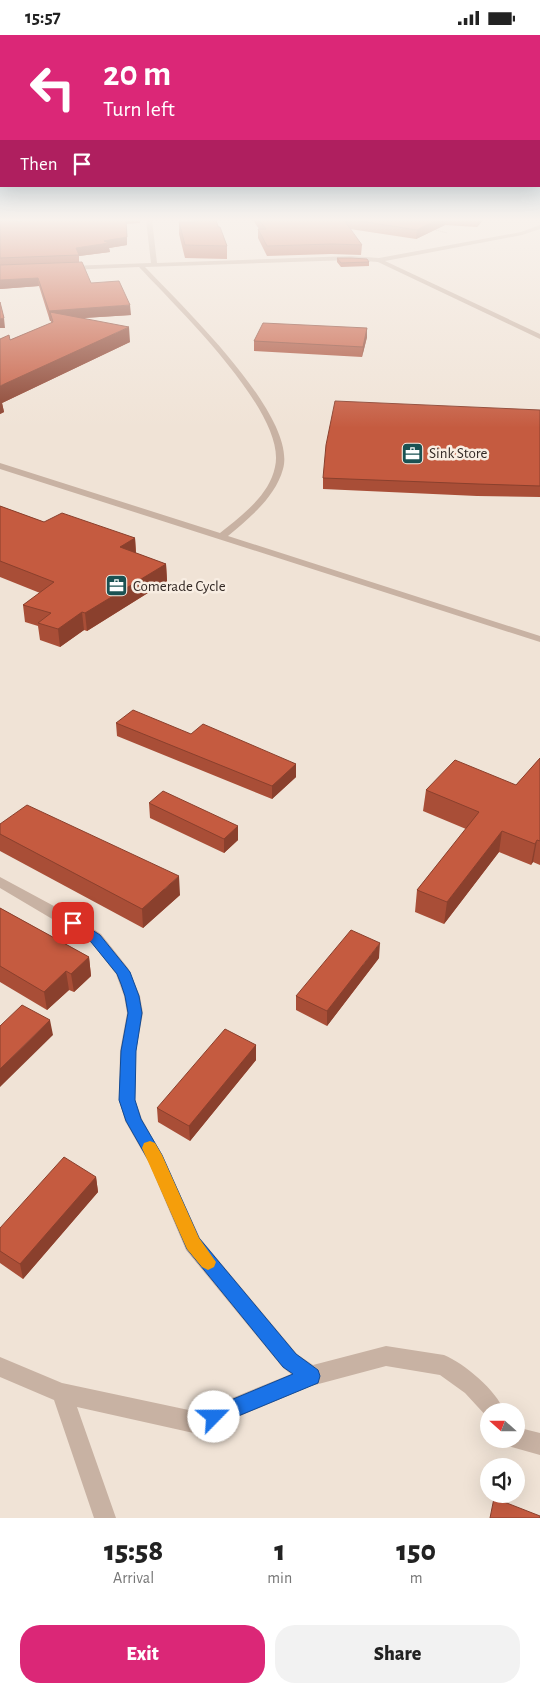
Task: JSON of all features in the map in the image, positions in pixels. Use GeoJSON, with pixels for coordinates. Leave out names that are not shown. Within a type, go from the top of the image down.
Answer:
{"type":"FeatureCollection","features":[{"type":"Feature","properties":{"kind":"street"},"geometry":{"type":"LineString","coordinates":[[162,289],[250,386],[278,434],[281,456],[274,481],[256,507],[222,535]]}},
{"type":"Feature","properties":{"kind":"street"},"geometry":{"type":"LineString","coordinates":[[441,289],[540,337]]}},
{"type":"Feature","properties":{"kind":"street"},"geometry":{"type":"LineString","coordinates":[[0,466],[222,535],[540,639]]}},
{"type":"Feature","properties":{"kind":"street"},"geometry":{"type":"LineString","coordinates":[[0,882],[96,938],[124,972],[132,996],[135,1013],[128,1051],[127,1100],[134,1121],[156,1159],[193,1244],[290,1361],[311,1376]]}},
{"type":"Feature","properties":{"kind":"street"},"geometry":{"type":"LineString","coordinates":[[0,1367],[62,1393],[198,1423],[311,1376],[386,1356],[444,1365],[472,1386],[487,1403]]}},
{"type":"Feature","properties":{"kind":"street"},"geometry":{"type":"LineString","coordinates":[[62,1393],[106,1518]]}},
{"type":"Feature","properties":{"kind":"street"},"geometry":{"type":"LineString","coordinates":[[525,1440],[540,1444]]}},
{"type":"Feature","properties":{"kind":"building"},"geometry":{"type":"Polygon","coordinates":[[[42,289],[123,289],[130,305],[49,311],[42,289]]]}},
{"type":"Feature","properties":{"kind":"building"},"geometry":{"type":"Polygon","coordinates":[[[0,302],[4,318],[0,319],[0,302]]]}},
{"type":"Feature","properties":{"kind":"building"},"geometry":{"type":"Polygon","coordinates":[[[50,312],[129,327],[0,386],[0,339],[9,335],[10,340],[53,322],[50,312]]]}},
{"type":"Feature","properties":{"kind":"building"},"geometry":{"type":"Polygon","coordinates":[[[263,323],[367,328],[363,347],[254,341],[263,323]]]}},
{"type":"Feature","properties":{"kind":"building"},"geometry":{"type":"Polygon","coordinates":[[[335,401],[540,410],[540,486],[323,478],[326,445],[335,401]]]}},
{"type":"Feature","properties":{"kind":"building"},"geometry":{"type":"Polygon","coordinates":[[[0,506],[44,522],[62,513],[135,538],[120,547],[166,564],[85,613],[82,612],[58,629],[38,623],[51,613],[23,605],[54,582],[0,561],[0,506]]]}},
{"type":"Feature","properties":{"kind":"building"},"geometry":{"type":"Polygon","coordinates":[[[133,710],[191,734],[203,724],[296,764],[272,786],[116,723],[133,710]]]}},
{"type":"Feature","properties":{"kind":"building"},"geometry":{"type":"Polygon","coordinates":[[[540,758],[540,841],[537,840],[535,844],[502,831],[447,902],[417,890],[479,812],[426,790],[455,760],[516,785],[540,758]]]}},
{"type":"Feature","properties":{"kind":"building"},"geometry":{"type":"Polygon","coordinates":[[[163,791],[238,826],[224,839],[149,803],[163,791]]]}},
{"type":"Feature","properties":{"kind":"building"},"geometry":{"type":"Polygon","coordinates":[[[27,805],[179,876],[142,909],[0,834],[0,824],[27,805]]]}},
{"type":"Feature","properties":{"kind":"building"},"geometry":{"type":"Polygon","coordinates":[[[0,908],[89,957],[71,974],[66,971],[44,992],[0,966],[0,908]]]}},
{"type":"Feature","properties":{"kind":"building"},"geometry":{"type":"Polygon","coordinates":[[[351,930],[380,943],[327,1011],[296,996],[351,930]]]}},
{"type":"Feature","properties":{"kind":"building"},"geometry":{"type":"Polygon","coordinates":[[[22,1005],[50,1020],[0,1069],[0,1026],[22,1005]]]}},
{"type":"Feature","properties":{"kind":"building"},"geometry":{"type":"Polygon","coordinates":[[[225,1029],[256,1045],[189,1126],[157,1108],[225,1029]]]}},
{"type":"Feature","properties":{"kind":"building"},"geometry":{"type":"Polygon","coordinates":[[[64,1157],[96,1177],[20,1264],[0,1251],[0,1228],[64,1157]]]}},
{"type":"Feature","properties":{"kind":"building"},"geometry":{"type":"Polygon","coordinates":[[[493,1503],[507,1503],[540,1516],[540,1518],[490,1518],[493,1503]]]}},
{"type":"Feature","properties":{"kind":"slow traffic"},"geometry":{"type":"LineString","coordinates":[[150,1148],[193,1244],[208,1262]]}},
{"type":"Feature","properties":{"kind":"place","name":"Sink Store"},"geometry":{"type":"Point","coordinates":[413,453]}},
{"type":"Feature","properties":{"kind":"place","name":"Comerade Cycle"},"geometry":{"type":"Point","coordinates":[117,586]}},
{"type":"Feature","properties":{"kind":"route"},"geometry":{"type":"LineString","coordinates":[[73,923],[96,938],[124,972],[132,996],[135,1013],[128,1051],[127,1100],[134,1121],[156,1159],[193,1244],[290,1361],[311,1376],[214,1417]]}}]}
